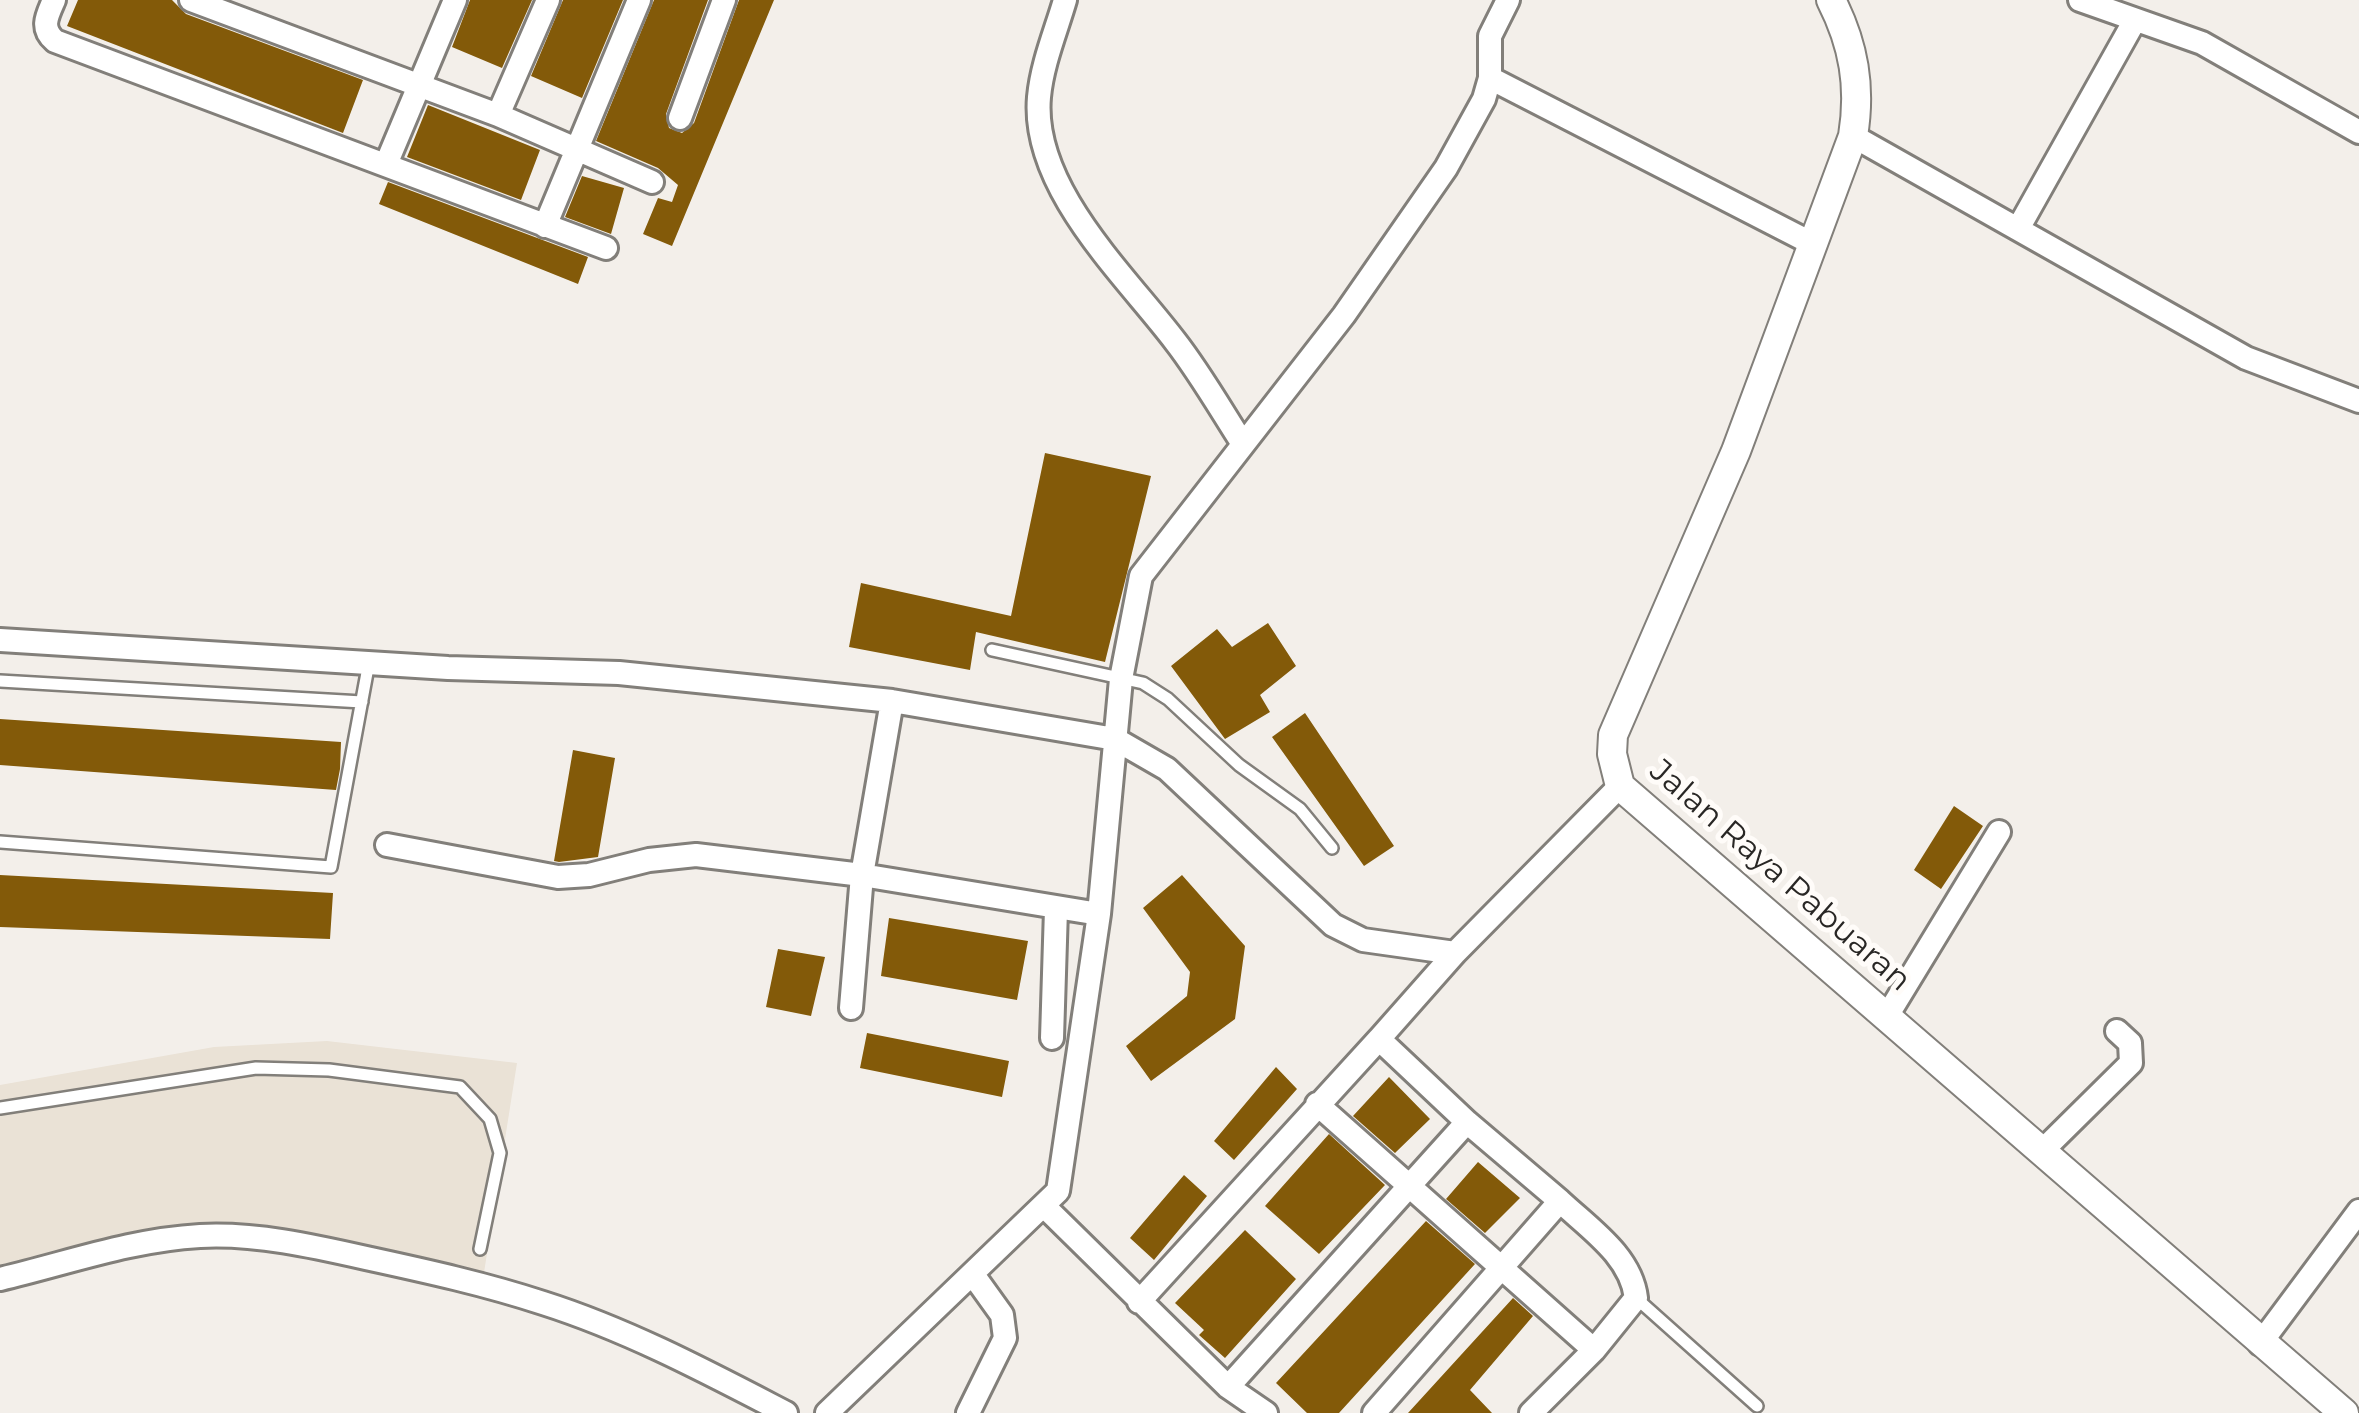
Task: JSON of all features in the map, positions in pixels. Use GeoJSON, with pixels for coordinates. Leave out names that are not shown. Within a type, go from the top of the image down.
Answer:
{"type":"FeatureCollection","features":[{"type":"Feature","properties":{"kind":"street"},"geometry":{"type":"LineString","coordinates":[[54,0],[44,21],[47,34],[55,41],[387,162],[606,248]]}},
{"type":"Feature","properties":{"kind":"street"},"geometry":{"type":"LineString","coordinates":[[191,0],[498,114],[652,182]]}},
{"type":"Feature","properties":{"kind":"street"},"geometry":{"type":"LineString","coordinates":[[387,162],[455,0]]}},
{"type":"Feature","properties":{"kind":"street"},"geometry":{"type":"LineString","coordinates":[[498,114],[548,0]]}},
{"type":"Feature","properties":{"kind":"street"},"geometry":{"type":"LineString","coordinates":[[545,226],[639,0]]}},
{"type":"Feature","properties":{"kind":"street"},"geometry":{"type":"LineString","coordinates":[[680,118],[724,0]]}},
{"type":"Feature","properties":{"kind":"street"},"geometry":{"type":"LineString","coordinates":[[1065,0],[1039,98],[1041,127],[1055,175],[1088,230],[1176,342],[1243,444]]}},
{"type":"Feature","properties":{"kind":"street"},"geometry":{"type":"LineString","coordinates":[[826,1413],[1046,1208],[1061,1182],[1099,914],[1121,679],[1141,576],[1344,316],[1446,168],[1475,119],[1490,78],[1490,36],[1508,0]]}},
{"type":"Feature","properties":{"kind":"street","name":"Jalan Raya Pabuaran"},"geometry":{"type":"LineString","coordinates":[[1831,0],[1855,65],[1858,105],[1853,136],[1736,451],[1613,735],[1612,754],[1620,786],[2344,1413]]}},
{"type":"Feature","properties":{"kind":"street"},"geometry":{"type":"LineString","coordinates":[[2080,0],[2202,43],[2359,132]]}},
{"type":"Feature","properties":{"kind":"street"},"geometry":{"type":"LineString","coordinates":[[2018,227],[2135,20]]}},
{"type":"Feature","properties":{"kind":"street"},"geometry":{"type":"LineString","coordinates":[[1490,78],[1813,244]]}},
{"type":"Feature","properties":{"kind":"street"},"geometry":{"type":"LineString","coordinates":[[1853,136],[2246,358],[2359,400]]}},
{"type":"Feature","properties":{"kind":"street"},"geometry":{"type":"LineString","coordinates":[[0,640],[369,660],[448,668],[619,673],[892,701],[1114,738],[1167,770],[1333,925],[1363,940],[1456,953]]}},
{"type":"Feature","properties":{"kind":"street"},"geometry":{"type":"LineString","coordinates":[[851,1008],[862,875],[892,701]]}},
{"type":"Feature","properties":{"kind":"street"},"geometry":{"type":"LineString","coordinates":[[1139,1302],[1456,953],[1620,786]]}},
{"type":"Feature","properties":{"kind":"street"},"geometry":{"type":"LineString","coordinates":[[1887,1016],[1999,832]]}},
{"type":"Feature","properties":{"kind":"street"},"geometry":{"type":"LineString","coordinates":[[386,845],[558,877],[589,876],[649,860],[696,855],[862,875],[1099,914]]}},
{"type":"Feature","properties":{"kind":"street"},"geometry":{"type":"LineString","coordinates":[[1052,1038],[1056,909]]}},
{"type":"Feature","properties":{"kind":"street"},"geometry":{"type":"LineString","coordinates":[[2042,1151],[2131,1062],[2130,1044],[2117,1031]]}},
{"type":"Feature","properties":{"kind":"street"},"geometry":{"type":"LineString","coordinates":[[1379,1039],[1614,1251],[1634,1278],[1636,1298],[1594,1350],[1531,1413]]}},
{"type":"Feature","properties":{"kind":"street"},"geometry":{"type":"LineString","coordinates":[[1317,1104],[1594,1350]]}},
{"type":"Feature","properties":{"kind":"street"},"geometry":{"type":"LineString","coordinates":[[1228,1387],[1468,1122]]}},
{"type":"Feature","properties":{"kind":"street"},"geometry":{"type":"LineString","coordinates":[[1374,1413],[1560,1201]]}},
{"type":"Feature","properties":{"kind":"street"},"geometry":{"type":"LineString","coordinates":[[1046,1208],[1228,1387],[1266,1413]]}},
{"type":"Feature","properties":{"kind":"street"},"geometry":{"type":"LineString","coordinates":[[2260,1344],[2359,1212]]}},
{"type":"Feature","properties":{"kind":"street"},"geometry":{"type":"LineString","coordinates":[[0,1279],[96,1250],[151,1241],[205,1236],[274,1240],[460,1278],[545,1303],[645,1342],[786,1413]]}},
{"type":"Feature","properties":{"kind":"street"},"geometry":{"type":"LineString","coordinates":[[968,1413],[1005,1338],[1002,1315],[974,1276]]}},
{"type":"Feature","properties":{"kind":"lane"},"geometry":{"type":"LineString","coordinates":[[992,650],[1156,690],[1212,743],[1300,809],[1332,848]]}},
{"type":"Feature","properties":{"kind":"lane"},"geometry":{"type":"LineString","coordinates":[[0,842],[332,867],[369,660]]}},
{"type":"Feature","properties":{"kind":"lane"},"geometry":{"type":"LineString","coordinates":[[0,680],[362,702]]}},
{"type":"Feature","properties":{"kind":"lane"},"geometry":{"type":"LineString","coordinates":[[0,1108],[256,1068],[328,1070],[460,1088],[490,1119],[500,1153],[480,1249]]}},
{"type":"Feature","properties":{"kind":"lane"},"geometry":{"type":"LineString","coordinates":[[1636,1298],[1757,1406]]}},
{"type":"Feature","properties":{"kind":"shaded area"},"geometry":{"type":"Polygon","coordinates":[[[327,1041],[517,1063],[483,1279],[220,1231],[0,1278],[0,1085],[214,1047],[327,1041]]]}},
{"type":"Feature","properties":{"kind":"building"},"geometry":{"type":"Polygon","coordinates":[[[78,0],[172,0],[186,14],[363,80],[343,133],[67,26],[78,0]]]}},
{"type":"Feature","properties":{"kind":"building"},"geometry":{"type":"Polygon","coordinates":[[[470,0],[532,0],[502,68],[452,47],[470,0]]]}},
{"type":"Feature","properties":{"kind":"building"},"geometry":{"type":"Polygon","coordinates":[[[563,0],[623,0],[582,98],[531,76],[563,0]]]}},
{"type":"Feature","properties":{"kind":"building"},"geometry":{"type":"Polygon","coordinates":[[[654,0],[708,0],[666,114],[669,128],[682,133],[694,123],[739,0],[774,0],[672,246],[643,234],[658,198],[672,202],[678,185],[658,168],[596,141],[654,0]]]}},
{"type":"Feature","properties":{"kind":"building"},"geometry":{"type":"Polygon","coordinates":[[[428,105],[540,150],[521,200],[407,157],[428,105]]]}},
{"type":"Feature","properties":{"kind":"building"},"geometry":{"type":"Polygon","coordinates":[[[582,176],[624,188],[611,234],[565,217],[582,176]]]}},
{"type":"Feature","properties":{"kind":"building"},"geometry":{"type":"Polygon","coordinates":[[[388,182],[588,257],[578,284],[379,204],[388,182]]]}},
{"type":"Feature","properties":{"kind":"building"},"geometry":{"type":"Polygon","coordinates":[[[1045,453],[1151,476],[1105,662],[976,632],[970,670],[849,647],[861,583],[1011,616],[1045,453]]]}},
{"type":"Feature","properties":{"kind":"building"},"geometry":{"type":"Polygon","coordinates":[[[1268,623],[1296,666],[1260,695],[1270,712],[1225,739],[1171,666],[1217,629],[1232,647],[1268,623]]]}},
{"type":"Feature","properties":{"kind":"building"},"geometry":{"type":"Polygon","coordinates":[[[1305,713],[1394,846],[1364,866],[1272,737],[1305,713]]]}},
{"type":"Feature","properties":{"kind":"building"},"geometry":{"type":"Polygon","coordinates":[[[0,719],[341,742],[340,769],[336,790],[0,765],[0,719]]]}},
{"type":"Feature","properties":{"kind":"building"},"geometry":{"type":"Polygon","coordinates":[[[573,750],[615,758],[598,857],[559,862],[554,861],[573,750]]]}},
{"type":"Feature","properties":{"kind":"building"},"geometry":{"type":"Polygon","coordinates":[[[1954,806],[1983,826],[1941,889],[1914,870],[1954,806]]]}},
{"type":"Feature","properties":{"kind":"building"},"geometry":{"type":"Polygon","coordinates":[[[0,875],[333,893],[330,939],[0,927],[0,875]]]}},
{"type":"Feature","properties":{"kind":"building"},"geometry":{"type":"Polygon","coordinates":[[[1182,875],[1245,946],[1235,1019],[1151,1081],[1126,1046],[1187,996],[1190,972],[1143,908],[1182,875]]]}},
{"type":"Feature","properties":{"kind":"building"},"geometry":{"type":"Polygon","coordinates":[[[889,918],[1028,941],[1017,1000],[881,976],[889,918]]]}},
{"type":"Feature","properties":{"kind":"building"},"geometry":{"type":"Polygon","coordinates":[[[778,949],[825,957],[811,1016],[766,1007],[778,949]]]}},
{"type":"Feature","properties":{"kind":"building"},"geometry":{"type":"Polygon","coordinates":[[[867,1033],[1009,1061],[1002,1097],[860,1068],[867,1033]]]}},
{"type":"Feature","properties":{"kind":"building"},"geometry":{"type":"Polygon","coordinates":[[[1276,1067],[1297,1089],[1234,1160],[1214,1141],[1276,1067]]]}},
{"type":"Feature","properties":{"kind":"building"},"geometry":{"type":"Polygon","coordinates":[[[1389,1077],[1430,1119],[1395,1153],[1353,1116],[1389,1077]]]}},
{"type":"Feature","properties":{"kind":"building"},"geometry":{"type":"Polygon","coordinates":[[[1329,1134],[1385,1185],[1319,1254],[1265,1206],[1329,1134]]]}},
{"type":"Feature","properties":{"kind":"building"},"geometry":{"type":"Polygon","coordinates":[[[1478,1162],[1520,1198],[1485,1233],[1446,1199],[1478,1162]]]}},
{"type":"Feature","properties":{"kind":"building"},"geometry":{"type":"Polygon","coordinates":[[[1184,1175],[1207,1196],[1154,1260],[1130,1238],[1184,1175]]]}},
{"type":"Feature","properties":{"kind":"building"},"geometry":{"type":"Polygon","coordinates":[[[1426,1221],[1475,1264],[1339,1413],[1307,1413],[1276,1383],[1426,1221]]]}},
{"type":"Feature","properties":{"kind":"building"},"geometry":{"type":"Polygon","coordinates":[[[1245,1230],[1296,1279],[1225,1358],[1199,1335],[1204,1330],[1175,1303],[1245,1230]]]}},
{"type":"Feature","properties":{"kind":"building"},"geometry":{"type":"Polygon","coordinates":[[[1513,1298],[1533,1316],[1470,1390],[1492,1413],[1408,1413],[1513,1298]]]}}]}
